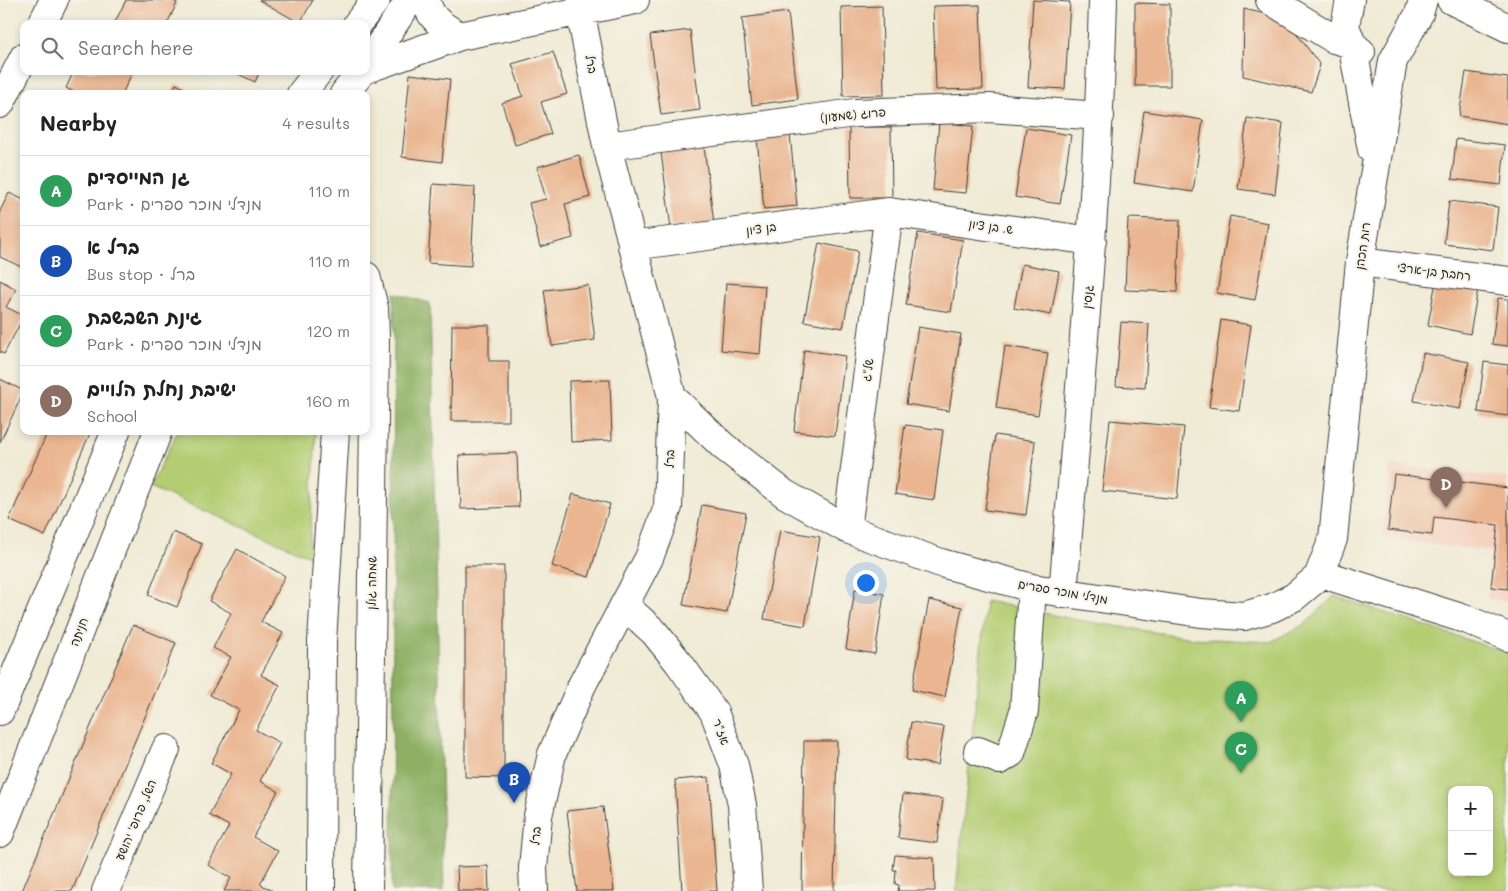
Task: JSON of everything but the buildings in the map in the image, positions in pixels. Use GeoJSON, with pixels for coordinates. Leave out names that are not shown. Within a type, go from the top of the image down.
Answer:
{"type":"FeatureCollection","features":[{"type":"Feature","properties":{"kind":"street"},"geometry":{"type":"LineString","coordinates":[[44,20],[54,0]]}},
{"type":"Feature","properties":{"kind":"street"},"geometry":{"type":"LineString","coordinates":[[360,20],[376,0]]}},
{"type":"Feature","properties":{"kind":"street"},"geometry":{"type":"LineString","coordinates":[[370,61],[410,0]]}},
{"type":"Feature","properties":{"kind":"street"},"geometry":{"type":"LineString","coordinates":[[426,0],[435,20],[442,27],[460,36]]}},
{"type":"Feature","properties":{"kind":"street"},"geometry":{"type":"LineString","coordinates":[[370,66],[460,36],[635,0]]}},
{"type":"Feature","properties":{"kind":"street","name":"גנסין"},"geometry":{"type":"LineString","coordinates":[[1063,594],[1092,241],[1100,116],[1103,0]]}},
{"type":"Feature","properties":{"kind":"street"},"geometry":{"type":"LineString","coordinates":[[1270,0],[1334,38],[1352,44],[1368,58],[1393,61]]}},
{"type":"Feature","properties":{"kind":"street"},"geometry":{"type":"LineString","coordinates":[[1350,0],[1346,26],[1352,44],[1376,166]]}},
{"type":"Feature","properties":{"kind":"street","name":"רות הכהן"},"geometry":{"type":"LineString","coordinates":[[1342,432],[1360,262],[1393,61],[1419,14],[1423,0]]}},
{"type":"Feature","properties":{"kind":"street"},"geometry":{"type":"LineString","coordinates":[[1451,0],[1508,28]]}},
{"type":"Feature","properties":{"kind":"street","name":"ברל"},"geometry":{"type":"LineString","coordinates":[[534,891],[533,868],[538,816],[552,754],[582,685],[648,558],[668,508],[672,397],[607,146],[580,10]]}},
{"type":"Feature","properties":{"kind":"street"},"geometry":{"type":"LineString","coordinates":[[0,104],[20,66]]}},
{"type":"Feature","properties":{"kind":"street"},"geometry":{"type":"LineString","coordinates":[[304,90],[316,75]]}},
{"type":"Feature","properties":{"kind":"street"},"geometry":{"type":"LineString","coordinates":[[347,90],[359,75]]}},
{"type":"Feature","properties":{"kind":"street","name":"פרוג (שמעון)"},"geometry":{"type":"LineString","coordinates":[[607,146],[855,113],[989,108],[1100,116]]}},
{"type":"Feature","properties":{"kind":"street","name":"ש. בן ציון"},"geometry":{"type":"LineString","coordinates":[[889,212],[1092,241]]}},
{"type":"Feature","properties":{"kind":"street","name":"בן ציון"},"geometry":{"type":"LineString","coordinates":[[632,246],[889,212]]}},
{"type":"Feature","properties":{"kind":"street","name":"של\"ג"},"geometry":{"type":"LineString","coordinates":[[847,529],[889,212]]}},
{"type":"Feature","properties":{"kind":"street","name":"רחבת בן-ארצי"},"geometry":{"type":"LineString","coordinates":[[1360,262],[1508,280]]}},
{"type":"Feature","properties":{"kind":"street","name":"שמחה גולן"},"geometry":{"type":"LineString","coordinates":[[368,891],[375,338],[374,308],[370,292]]}},
{"type":"Feature","properties":{"kind":"street","name":"מנדלי מוכר ספרים"},"geometry":{"type":"LineString","coordinates":[[672,397],[724,446],[785,494],[847,529],[941,563],[1032,588],[1201,613],[1244,616],[1272,608],[1294,597],[1318,577],[1333,540],[1342,432]]}},
{"type":"Feature","properties":{"kind":"street"},"geometry":{"type":"LineString","coordinates":[[0,711],[114,435]]}},
{"type":"Feature","properties":{"kind":"street","name":"חניתה"},"geometry":{"type":"LineString","coordinates":[[0,833],[156,435]]}},
{"type":"Feature","properties":{"kind":"street"},"geometry":{"type":"LineString","coordinates":[[321,891],[322,642],[335,435]]}},
{"type":"Feature","properties":{"kind":"street"},"geometry":{"type":"LineString","coordinates":[[1334,578],[1468,620],[1508,637]]}},
{"type":"Feature","properties":{"kind":"street"},"geometry":{"type":"LineString","coordinates":[[978,751],[1000,760],[1011,752],[1024,711],[1032,588]]}},
{"type":"Feature","properties":{"kind":"street","name":"אז\"ר"},"geometry":{"type":"LineString","coordinates":[[624,605],[654,632],[714,712],[734,765],[740,797],[748,891]]}},
{"type":"Feature","properties":{"kind":"street","name":"השל, פרופ' יהושע"},"geometry":{"type":"LineString","coordinates":[[106,891],[166,750]]}},
{"type":"Feature","properties":{"kind":"shaded area"},"geometry":{"type":"Polygon","coordinates":[[[1390,465],[1508,478],[1508,601],[1487,599],[1492,551],[1382,539],[1390,465]]]}},
{"type":"Feature","properties":{"kind":"green space"},"geometry":{"type":"Polygon","coordinates":[[[394,293],[430,303],[444,891],[392,891],[394,293]]]}},
{"type":"Feature","properties":{"kind":"green space"},"geometry":{"type":"Polygon","coordinates":[[[176,435],[316,435],[309,556],[150,487],[176,435]]]}},
{"type":"Feature","properties":{"kind":"green space"},"geometry":{"type":"Polygon","coordinates":[[[1334,596],[1508,653],[1508,891],[956,891],[986,601],[1077,620],[1192,638],[1270,642],[1305,624],[1334,596]]]}},
{"type":"Feature","properties":{"kind":"place","name":"ישיבת נחלת הלויים"},"geometry":{"type":"Point","coordinates":[1446,508]}},
{"type":"Feature","properties":{"kind":"place","name":"גן המייסדים"},"geometry":{"type":"Point","coordinates":[1241,722]}},
{"type":"Feature","properties":{"kind":"place","name":"גינת השבשבת"},"geometry":{"type":"Point","coordinates":[1241,773]}},
{"type":"Feature","properties":{"kind":"place","name":"ברל א"},"geometry":{"type":"Point","coordinates":[514,803]}}]}
